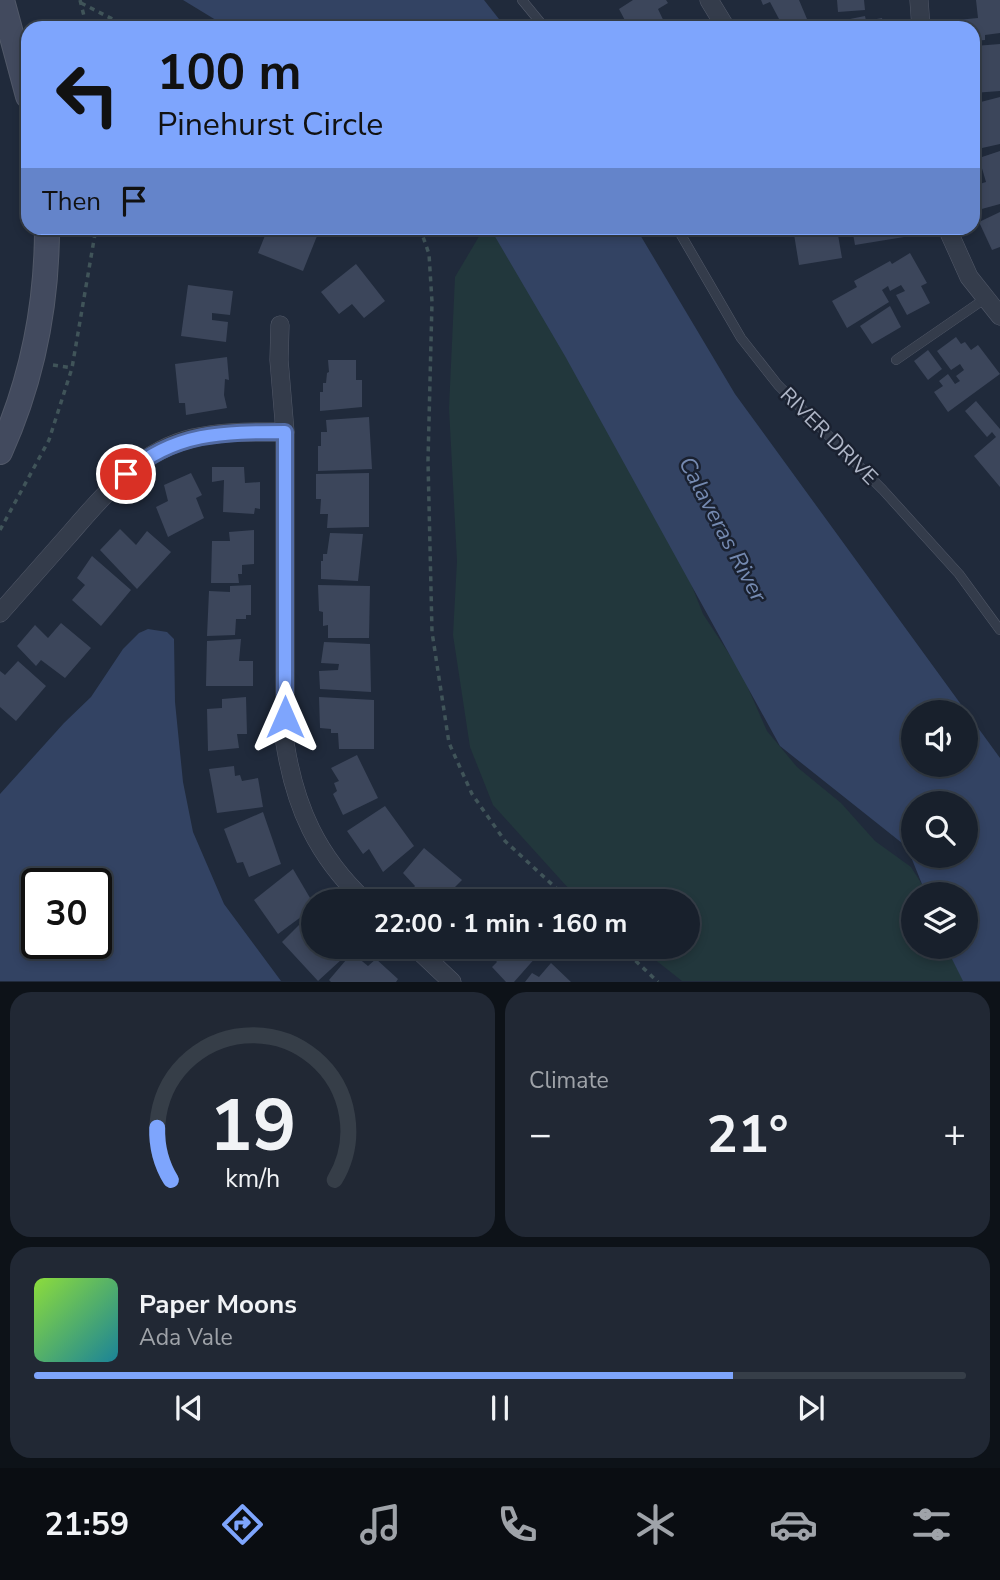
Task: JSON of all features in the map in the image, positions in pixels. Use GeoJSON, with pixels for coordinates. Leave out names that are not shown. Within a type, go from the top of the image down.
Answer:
{"type":"FeatureCollection","features":[{"type":"Feature","properties":{"kind":"street"},"geometry":{"type":"LineString","coordinates":[[2,0],[21,70]]}},
{"type":"Feature","properties":{"kind":"street"},"geometry":{"type":"LineString","coordinates":[[709,0],[722,21]]}},
{"type":"Feature","properties":{"kind":"street"},"geometry":{"type":"LineString","coordinates":[[919,0],[920,21]]}},
{"type":"Feature","properties":{"kind":"street"},"geometry":{"type":"LineString","coordinates":[[0,452],[25,387],[36,342],[47,260],[47,235]]}},
{"type":"Feature","properties":{"kind":"street"},"geometry":{"type":"LineString","coordinates":[[950,235],[969,277],[1000,316]]}},
{"type":"Feature","properties":{"kind":"street"},"geometry":{"type":"LineString","coordinates":[[280,325],[279,360],[285,432],[285,743],[298,801],[310,829],[324,853],[354,889]]}},
{"type":"Feature","properties":{"kind":"street"},"geometry":{"type":"LineString","coordinates":[[0,613],[113,485],[140,462],[167,447],[193,438],[230,432],[285,432]]}},
{"type":"Feature","properties":{"kind":"street"},"geometry":{"type":"LineString","coordinates":[[428,959],[452,982]]}},
{"type":"Feature","properties":{"kind":"lane"},"geometry":{"type":"LineString","coordinates":[[522,0],[539,21]]}},
{"type":"Feature","properties":{"kind":"lane","name":"RIVER DRIVE"},"geometry":{"type":"LineString","coordinates":[[681,235],[741,338],[778,385],[883,490],[959,574],[1000,631]]}},
{"type":"Feature","properties":{"kind":"lane"},"geometry":{"type":"LineString","coordinates":[[896,360],[986,298]]}},
{"type":"Feature","properties":{"kind":"path"},"geometry":{"type":"LineString","coordinates":[[80,1],[85,21]]}},
{"type":"Feature","properties":{"kind":"path"},"geometry":{"type":"LineString","coordinates":[[80,1],[117,21]]}},
{"type":"Feature","properties":{"kind":"path"},"geometry":{"type":"LineString","coordinates":[[0,530],[49,440],[72,368],[95,235]]}},
{"type":"Feature","properties":{"kind":"path"},"geometry":{"type":"LineString","coordinates":[[422,235],[429,254],[432,302],[428,461],[432,632],[449,743],[472,794],[505,841],[557,889]]}},
{"type":"Feature","properties":{"kind":"path"},"geometry":{"type":"LineString","coordinates":[[634,959],[658,982]]}},
{"type":"Feature","properties":{"kind":"green space"},"geometry":{"type":"Polygon","coordinates":[[[480,235],[497,235],[673,538],[703,614],[741,672],[767,731],[797,767],[841,803],[875,841],[901,860],[901,868],[912,868],[920,882],[901,882],[901,959],[954,959],[966,981],[682,981],[654,959],[700,959],[700,889],[569,889],[493,805],[470,747],[453,635],[457,561],[449,408],[455,277],[480,235]]]}},
{"type":"Feature","properties":{"kind":"water"},"geometry":{"type":"Polygon","coordinates":[[[183,0],[484,0],[500,21],[218,21],[183,0]]]}},
{"type":"Feature","properties":{"kind":"water","name":"Calaveras River"},"geometry":{"type":"Polygon","coordinates":[[[494,235],[640,235],[735,394],[958,700],[901,700],[901,777],[978,777],[978,728],[1000,758],[1000,981],[963,981],[952,959],[978,959],[978,882],[921,882],[915,868],[978,868],[978,791],[901,791],[901,842],[780,746],[565,356],[494,235]]]}},
{"type":"Feature","properties":{"kind":"water"},"geometry":{"type":"Polygon","coordinates":[[[148,629],[167,632],[174,639],[175,702],[183,782],[193,832],[224,904],[281,981],[0,981],[0,794],[91,697],[123,649],[139,633],[148,629]]]}},
{"type":"Feature","properties":{"kind":"building"},"geometry":{"type":"Polygon","coordinates":[[[633,0],[666,0],[668,3],[658,9],[664,21],[625,21],[619,9],[633,0]]]}},
{"type":"Feature","properties":{"kind":"building"},"geometry":{"type":"Polygon","coordinates":[[[761,0],[799,0],[807,19],[776,21],[779,19],[770,2],[763,5],[761,0]]]}},
{"type":"Feature","properties":{"kind":"building"},"geometry":{"type":"Polygon","coordinates":[[[837,0],[864,0],[865,10],[838,12],[837,0]]]}},
{"type":"Feature","properties":{"kind":"building"},"geometry":{"type":"Polygon","coordinates":[[[976,0],[1000,0],[1000,33],[985,35],[985,40],[980,40],[980,21],[957,20],[978,18],[976,0]]]}},
{"type":"Feature","properties":{"kind":"building"},"geometry":{"type":"Polygon","coordinates":[[[865,16],[866,21],[840,21],[865,16]]]}},
{"type":"Feature","properties":{"kind":"building"},"geometry":{"type":"Polygon","coordinates":[[[1000,44],[1000,91],[980,92],[980,46],[1000,44]]]}},
{"type":"Feature","properties":{"kind":"building"},"geometry":{"type":"Polygon","coordinates":[[[1000,97],[1000,144],[980,148],[980,102],[1000,97]]]}},
{"type":"Feature","properties":{"kind":"building"},"geometry":{"type":"Polygon","coordinates":[[[1000,151],[1000,204],[980,209],[980,184],[986,182],[980,158],[1000,151]]]}},
{"type":"Feature","properties":{"kind":"building"},"geometry":{"type":"Polygon","coordinates":[[[1000,212],[1000,247],[992,250],[980,222],[1000,212]]]}},
{"type":"Feature","properties":{"kind":"building"},"geometry":{"type":"Polygon","coordinates":[[[265,235],[317,236],[303,271],[258,253],[265,235]]]}},
{"type":"Feature","properties":{"kind":"building"},"geometry":{"type":"Polygon","coordinates":[[[794,235],[838,235],[842,258],[799,265],[794,235]]]}},
{"type":"Feature","properties":{"kind":"building"},"geometry":{"type":"Polygon","coordinates":[[[853,235],[904,235],[904,237],[855,245],[853,235]]]}},
{"type":"Feature","properties":{"kind":"building"},"geometry":{"type":"Polygon","coordinates":[[[910,253],[927,283],[921,286],[930,303],[907,315],[896,295],[905,291],[901,285],[890,291],[888,286],[882,290],[889,302],[847,328],[832,301],[857,287],[854,281],[910,253]]]}},
{"type":"Feature","properties":{"kind":"building"},"geometry":{"type":"Polygon","coordinates":[[[356,264],[385,301],[364,318],[352,304],[339,314],[321,292],[356,264]]]}},
{"type":"Feature","properties":{"kind":"building"},"geometry":{"type":"Polygon","coordinates":[[[188,285],[233,291],[230,315],[212,313],[212,320],[228,322],[226,342],[181,336],[188,285]]]}},
{"type":"Feature","properties":{"kind":"building"},"geometry":{"type":"Polygon","coordinates":[[[890,306],[901,327],[872,344],[860,326],[890,306]]]}},
{"type":"Feature","properties":{"kind":"building"},"geometry":{"type":"Polygon","coordinates":[[[956,337],[961,344],[965,342],[971,350],[978,345],[1000,374],[948,412],[934,392],[943,386],[939,381],[948,374],[955,384],[960,381],[956,376],[964,370],[960,364],[951,370],[937,351],[956,337]]]}},
{"type":"Feature","properties":{"kind":"building"},"geometry":{"type":"Polygon","coordinates":[[[928,350],[942,369],[928,380],[914,361],[928,350]]]}},
{"type":"Feature","properties":{"kind":"building"},"geometry":{"type":"Polygon","coordinates":[[[227,357],[229,380],[225,379],[224,395],[227,408],[186,415],[185,403],[179,403],[175,364],[227,357]]]}},
{"type":"Feature","properties":{"kind":"building"},"geometry":{"type":"Polygon","coordinates":[[[328,360],[356,360],[356,380],[362,380],[362,407],[320,411],[320,392],[323,392],[323,383],[326,383],[329,372],[328,360]]]}},
{"type":"Feature","properties":{"kind":"building"},"geometry":{"type":"Polygon","coordinates":[[[976,401],[1000,429],[1000,487],[974,456],[996,437],[992,432],[987,437],[965,411],[976,401]]]}},
{"type":"Feature","properties":{"kind":"building"},"geometry":{"type":"Polygon","coordinates":[[[369,417],[372,469],[318,471],[318,446],[321,446],[321,432],[327,432],[326,420],[369,417]]]}},
{"type":"Feature","properties":{"kind":"building"},"geometry":{"type":"Polygon","coordinates":[[[212,467],[244,467],[245,483],[260,482],[260,509],[255,508],[254,514],[223,512],[224,480],[212,482],[212,467]]]}},
{"type":"Feature","properties":{"kind":"building"},"geometry":{"type":"Polygon","coordinates":[[[191,473],[202,495],[196,498],[204,518],[168,537],[156,507],[168,501],[164,485],[191,473]]]}},
{"type":"Feature","properties":{"kind":"building"},"geometry":{"type":"Polygon","coordinates":[[[369,473],[369,527],[327,528],[328,514],[320,514],[321,499],[316,499],[316,474],[369,473]]]}},
{"type":"Feature","properties":{"kind":"building"},"geometry":{"type":"Polygon","coordinates":[[[120,529],[136,545],[147,531],[171,552],[137,589],[100,550],[120,529]]]}},
{"type":"Feature","properties":{"kind":"building"},"geometry":{"type":"Polygon","coordinates":[[[254,530],[254,564],[242,565],[242,574],[238,574],[239,583],[211,583],[212,541],[230,541],[229,532],[254,530]]]}},
{"type":"Feature","properties":{"kind":"building"},"geometry":{"type":"Polygon","coordinates":[[[330,533],[363,534],[358,581],[321,579],[321,561],[323,554],[327,554],[330,533]]]}},
{"type":"Feature","properties":{"kind":"building"},"geometry":{"type":"Polygon","coordinates":[[[92,556],[131,590],[101,626],[72,600],[85,585],[77,578],[92,556]]]}},
{"type":"Feature","properties":{"kind":"building"},"geometry":{"type":"Polygon","coordinates":[[[251,585],[251,615],[246,615],[246,619],[236,619],[235,635],[207,636],[209,591],[230,592],[230,586],[251,585]]]}},
{"type":"Feature","properties":{"kind":"building"},"geometry":{"type":"Polygon","coordinates":[[[318,585],[370,586],[369,638],[328,638],[328,625],[323,626],[323,612],[319,611],[318,585]]]}},
{"type":"Feature","properties":{"kind":"building"},"geometry":{"type":"Polygon","coordinates":[[[61,623],[91,648],[65,678],[41,660],[36,666],[17,646],[35,625],[48,638],[61,623]]]}},
{"type":"Feature","properties":{"kind":"building"},"geometry":{"type":"Polygon","coordinates":[[[241,639],[239,661],[253,661],[253,686],[206,686],[207,641],[241,639]]]}},
{"type":"Feature","properties":{"kind":"building"},"geometry":{"type":"Polygon","coordinates":[[[324,642],[370,644],[371,692],[320,689],[319,671],[338,670],[339,664],[321,663],[324,642]]]}},
{"type":"Feature","properties":{"kind":"building"},"geometry":{"type":"Polygon","coordinates":[[[18,661],[46,686],[16,721],[0,707],[0,671],[5,675],[18,661]]]}},
{"type":"Feature","properties":{"kind":"building"},"geometry":{"type":"Polygon","coordinates":[[[246,697],[247,734],[237,734],[239,748],[208,751],[207,709],[222,708],[222,699],[246,697]]]}},
{"type":"Feature","properties":{"kind":"building"},"geometry":{"type":"Polygon","coordinates":[[[319,697],[374,700],[374,749],[339,749],[338,733],[320,728],[319,697]]]}},
{"type":"Feature","properties":{"kind":"building"},"geometry":{"type":"Polygon","coordinates":[[[357,755],[378,798],[343,815],[333,794],[337,791],[334,783],[339,781],[331,768],[357,755]]]}},
{"type":"Feature","properties":{"kind":"building"},"geometry":{"type":"Polygon","coordinates":[[[234,766],[235,776],[240,775],[242,781],[258,778],[263,807],[217,813],[209,769],[234,766]]]}},
{"type":"Feature","properties":{"kind":"building"},"geometry":{"type":"Polygon","coordinates":[[[385,806],[414,846],[383,872],[369,849],[363,854],[347,831],[385,806]]]}},
{"type":"Feature","properties":{"kind":"building"},"geometry":{"type":"Polygon","coordinates":[[[263,812],[281,864],[249,877],[243,862],[237,863],[224,829],[263,812]]]}},
{"type":"Feature","properties":{"kind":"building"},"geometry":{"type":"Polygon","coordinates":[[[424,848],[462,880],[453,889],[413,889],[415,886],[403,873],[424,848]]]}},
{"type":"Feature","properties":{"kind":"building"},"geometry":{"type":"Polygon","coordinates":[[[293,869],[305,889],[301,889],[301,917],[278,934],[254,900],[293,869]]]}},
{"type":"Feature","properties":{"kind":"building"},"geometry":{"type":"Polygon","coordinates":[[[301,923],[301,959],[342,959],[318,981],[282,942],[301,923]]]}},
{"type":"Feature","properties":{"kind":"building"},"geometry":{"type":"Polygon","coordinates":[[[347,959],[359,959],[368,966],[376,959],[398,979],[396,982],[329,980],[347,959]]]}},
{"type":"Feature","properties":{"kind":"building"},"geometry":{"type":"Polygon","coordinates":[[[495,959],[534,959],[514,982],[506,982],[492,967],[497,962],[495,959]]]}},
{"type":"Feature","properties":{"kind":"building"},"geometry":{"type":"Polygon","coordinates":[[[551,963],[571,982],[525,982],[532,973],[539,977],[551,963]]]}},
{"type":"Feature","properties":{"kind":"route"},"geometry":{"type":"LineString","coordinates":[[126,474],[140,462],[167,447],[193,438],[230,432],[285,432],[285,717]]}}]}
